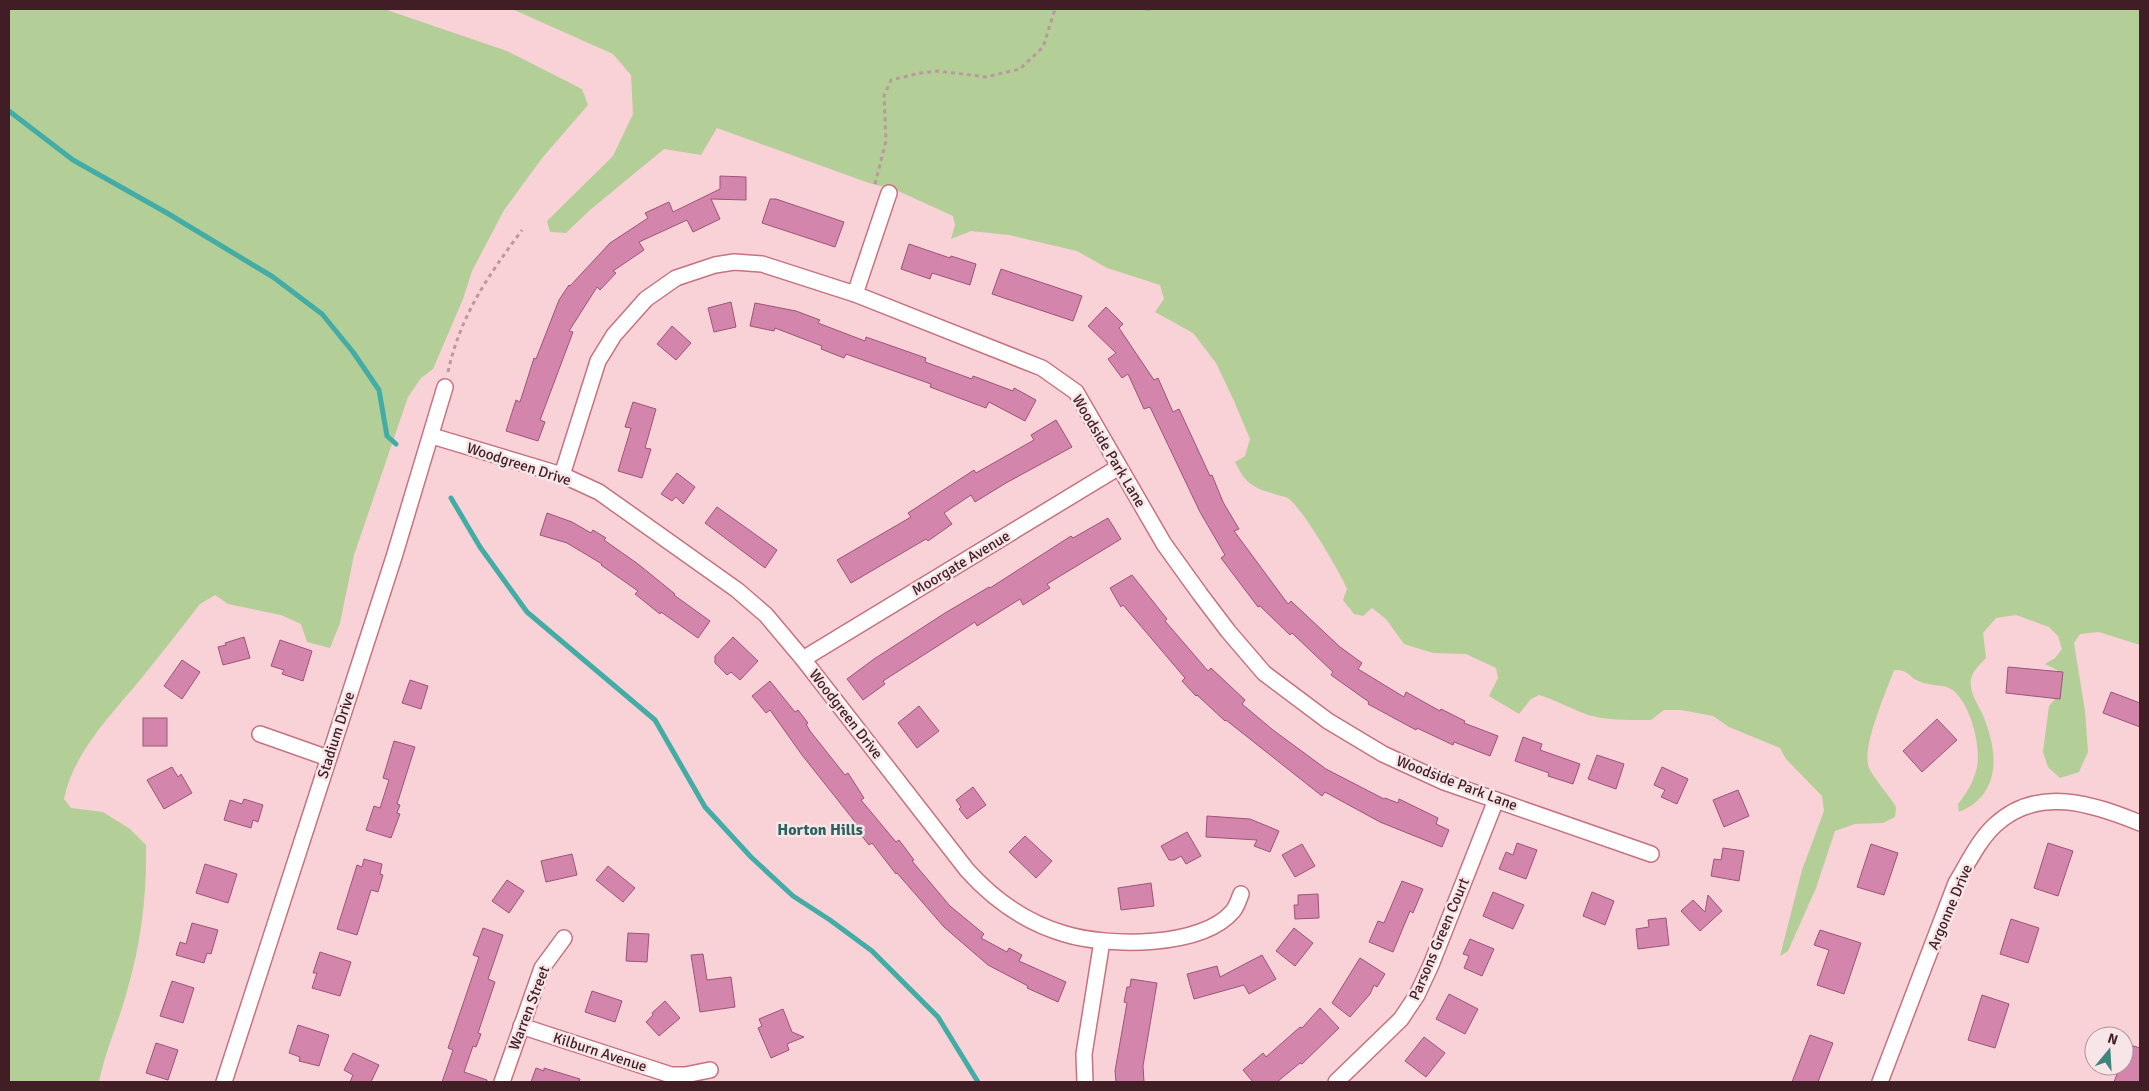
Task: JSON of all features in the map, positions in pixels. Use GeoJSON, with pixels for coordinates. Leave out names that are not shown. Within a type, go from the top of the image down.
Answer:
{"type":"FeatureCollection","features":[{"type":"Feature","properties":{"kind":"street"},"geometry":{"type":"LineString","coordinates":[[855,294],[882,190]]}},
{"type":"Feature","properties":{"kind":"street","name":"Woodside Park Lane"},"geometry":{"type":"LineString","coordinates":[[562,476],[598,361],[614,335],[646,299],[676,278],[715,265],[734,262],[762,264],[855,294],[1042,368],[1076,392],[1164,544],[1228,631],[1264,673],[1328,721],[1383,754],[1444,782],[1651,854]]}},
{"type":"Feature","properties":{"kind":"street","name":"Stadium Drive"},"geometry":{"type":"LineString","coordinates":[[228,1081],[328,758],[432,436],[445,387]]}},
{"type":"Feature","properties":{"kind":"street","name":"Woodgreen Drive"},"geometry":{"type":"LineString","coordinates":[[432,436],[562,476],[600,492],[736,590],[766,615],[803,659],[982,886],[1019,913],[1065,934],[1102,941],[1135,944],[1184,937],[1202,931],[1221,921],[1234,910],[1241,894]]}},
{"type":"Feature","properties":{"kind":"street","name":"Moorgate Avenue"},"geometry":{"type":"LineString","coordinates":[[803,659],[1119,467]]}},
{"type":"Feature","properties":{"kind":"street"},"geometry":{"type":"LineString","coordinates":[[260,734],[328,758]]}},
{"type":"Feature","properties":{"kind":"street","name":"Parsons Green Court"},"geometry":{"type":"LineString","coordinates":[[1336,1082],[1401,1020],[1417,995],[1431,965],[1496,800]]}},
{"type":"Feature","properties":{"kind":"street","name":"Argonne Drive"},"geometry":{"type":"LineString","coordinates":[[1880,1082],[1956,883],[1974,852],[1994,826],[2017,810],[2030,805],[2053,801],[2099,807],[2140,823]]}},
{"type":"Feature","properties":{"kind":"street","name":"Warren Street"},"geometry":{"type":"LineString","coordinates":[[502,1082],[542,968],[564,938]]}},
{"type":"Feature","properties":{"kind":"street"},"geometry":{"type":"LineString","coordinates":[[1085,1082],[1084,1054],[1102,941]]}},
{"type":"Feature","properties":{"kind":"street","name":"Kilburn Avenue"},"geometry":{"type":"LineString","coordinates":[[521,1026],[671,1075],[710,1070]]}},
{"type":"Feature","properties":{"kind":"path"},"geometry":{"type":"LineString","coordinates":[[882,190],[886,141],[884,96],[891,80],[938,71],[986,77],[1020,69],[1043,47],[1055,9]]}},
{"type":"Feature","properties":{"kind":"path"},"geometry":{"type":"LineString","coordinates":[[1146,9],[1151,9]]}},
{"type":"Feature","properties":{"kind":"path"},"geometry":{"type":"LineString","coordinates":[[445,387],[461,326],[477,294],[522,230]]}},
{"type":"Feature","properties":{"kind":"green space"},"geometry":{"type":"Polygon","coordinates":[[[9,9],[384,9],[507,51],[582,89],[588,105],[543,157],[504,210],[472,271],[463,299],[433,369],[421,378],[408,397],[354,555],[340,623],[330,648],[307,642],[301,624],[281,615],[228,604],[215,595],[200,604],[94,735],[84,750],[69,782],[64,799],[71,808],[103,812],[130,829],[146,845],[144,901],[136,955],[124,1003],[99,1082],[9,1082],[9,9]]]}},
{"type":"Feature","properties":{"kind":"green space"},"geometry":{"type":"Polygon","coordinates":[[[512,9],[2140,9],[2140,645],[2099,632],[2080,634],[2074,643],[2085,711],[2088,752],[2079,772],[2060,778],[2048,767],[2043,752],[2049,706],[2056,698],[2061,682],[2059,671],[2045,664],[2055,658],[2062,649],[2058,636],[2049,627],[2016,615],[1996,618],[1983,633],[1986,658],[1974,671],[1971,681],[1973,695],[1982,713],[1991,742],[1993,770],[1990,783],[1983,794],[1973,804],[1959,812],[1958,804],[1971,784],[1978,762],[1976,739],[1969,714],[1958,695],[1951,689],[1925,683],[1904,671],[1894,670],[1871,734],[1867,759],[1872,773],[1896,807],[1895,817],[1883,823],[1855,824],[1835,831],[1816,888],[1788,951],[1780,956],[1802,870],[1824,811],[1822,796],[1786,759],[1780,748],[1729,727],[1713,716],[1681,710],[1664,710],[1651,720],[1608,719],[1591,716],[1539,695],[1531,699],[1519,714],[1489,696],[1498,678],[1496,668],[1466,654],[1433,653],[1404,644],[1386,619],[1372,608],[1363,616],[1354,614],[1343,600],[1347,589],[1337,569],[1312,527],[1295,505],[1286,497],[1255,487],[1242,475],[1235,462],[1245,456],[1250,439],[1234,401],[1216,363],[1193,333],[1155,312],[1164,299],[1160,285],[1107,268],[1077,251],[1009,235],[971,231],[951,239],[955,225],[953,216],[896,190],[869,183],[717,128],[701,155],[664,149],[590,210],[566,233],[550,232],[547,221],[613,156],[633,114],[631,75],[613,54],[512,9]]]}},
{"type":"Feature","properties":{"kind":"building"},"geometry":{"type":"Polygon","coordinates":[[[720,176],[746,177],[746,200],[711,199],[720,219],[693,232],[687,220],[639,242],[644,250],[613,271],[616,273],[600,290],[597,287],[569,331],[573,332],[540,420],[545,422],[538,441],[506,431],[516,400],[520,402],[534,358],[536,359],[559,300],[569,285],[610,243],[648,218],[645,213],[669,202],[673,212],[720,189],[720,176]]]}},
{"type":"Feature","properties":{"kind":"building"},"geometry":{"type":"Polygon","coordinates":[[[770,199],[776,199],[844,222],[835,247],[762,223],[770,199]]]}},
{"type":"Feature","properties":{"kind":"building"},"geometry":{"type":"Polygon","coordinates":[[[909,244],[950,258],[951,256],[976,264],[970,285],[932,273],[930,279],[901,269],[909,244]]]}},
{"type":"Feature","properties":{"kind":"building"},"geometry":{"type":"Polygon","coordinates":[[[1001,269],[1082,296],[1073,321],[992,294],[1001,269]]]}},
{"type":"Feature","properties":{"kind":"building"},"geometry":{"type":"Polygon","coordinates":[[[731,302],[736,327],[714,332],[708,308],[731,302]]]}},
{"type":"Feature","properties":{"kind":"building"},"geometry":{"type":"Polygon","coordinates":[[[755,303],[796,311],[820,320],[818,323],[865,341],[866,337],[926,358],[925,362],[972,379],[973,376],[1013,391],[1014,388],[1036,400],[1025,421],[989,402],[986,408],[930,387],[931,384],[846,354],[844,358],[821,349],[822,346],[775,328],[774,331],[750,326],[755,303]]]}},
{"type":"Feature","properties":{"kind":"building"},"geometry":{"type":"Polygon","coordinates":[[[1106,307],[1123,324],[1119,328],[1154,380],[1158,378],[1173,412],[1179,409],[1210,476],[1212,475],[1223,502],[1239,529],[1234,531],[1288,604],[1291,601],[1340,647],[1362,663],[1358,669],[1404,697],[1406,692],[1440,711],[1441,709],[1465,721],[1464,723],[1498,736],[1490,756],[1454,742],[1453,745],[1417,728],[1416,730],[1368,704],[1369,702],[1331,675],[1333,672],[1292,633],[1290,635],[1260,606],[1258,607],[1221,558],[1225,555],[1200,512],[1150,407],[1144,409],[1128,374],[1122,378],[1108,359],[1116,353],[1088,326],[1106,307]]]}},
{"type":"Feature","properties":{"kind":"building"},"geometry":{"type":"Polygon","coordinates":[[[672,326],[691,343],[676,360],[657,344],[672,326]]]}},
{"type":"Feature","properties":{"kind":"building"},"geometry":{"type":"Polygon","coordinates":[[[633,402],[656,409],[645,448],[651,449],[642,478],[618,471],[631,428],[625,427],[633,402]]]}},
{"type":"Feature","properties":{"kind":"building"},"geometry":{"type":"Polygon","coordinates":[[[1056,420],[1072,447],[975,502],[971,495],[944,513],[952,524],[928,541],[926,539],[851,583],[837,560],[911,517],[908,513],[974,470],[976,473],[1034,440],[1031,435],[1056,420]]]}},
{"type":"Feature","properties":{"kind":"building"},"geometry":{"type":"Polygon","coordinates":[[[677,473],[695,487],[683,504],[676,497],[672,501],[661,494],[677,473]]]}},
{"type":"Feature","properties":{"kind":"building"},"geometry":{"type":"Polygon","coordinates":[[[717,507],[777,550],[765,568],[705,523],[717,507]]]}},
{"type":"Feature","properties":{"kind":"building"},"geometry":{"type":"Polygon","coordinates":[[[547,513],[572,522],[591,533],[593,530],[606,538],[604,540],[638,564],[674,595],[710,621],[698,638],[661,612],[660,614],[635,594],[638,591],[602,564],[567,543],[540,535],[547,513]]]}},
{"type":"Feature","properties":{"kind":"building"},"geometry":{"type":"Polygon","coordinates":[[[1108,518],[1121,539],[1047,584],[1050,588],[1023,605],[1020,599],[977,626],[975,622],[883,681],[885,684],[863,700],[847,679],[874,659],[945,613],[990,588],[1071,536],[1073,538],[1108,518]]]}},
{"type":"Feature","properties":{"kind":"building"},"geometry":{"type":"Polygon","coordinates":[[[1132,575],[1167,619],[1165,621],[1208,671],[1211,668],[1245,700],[1242,704],[1273,730],[1326,769],[1384,799],[1398,803],[1399,799],[1438,818],[1436,824],[1449,830],[1442,847],[1380,822],[1325,792],[1322,796],[1225,721],[1196,696],[1182,681],[1185,678],[1123,605],[1121,607],[1110,588],[1132,575]]]}},
{"type":"Feature","properties":{"kind":"building"},"geometry":{"type":"Polygon","coordinates":[[[244,637],[250,658],[223,665],[218,647],[244,637]]]}},
{"type":"Feature","properties":{"kind":"building"},"geometry":{"type":"Polygon","coordinates":[[[733,637],[758,661],[740,680],[731,672],[727,675],[715,663],[715,656],[733,637]]]}},
{"type":"Feature","properties":{"kind":"building"},"geometry":{"type":"Polygon","coordinates":[[[280,640],[312,651],[303,681],[282,674],[284,670],[271,666],[280,640]]]}},
{"type":"Feature","properties":{"kind":"building"},"geometry":{"type":"Polygon","coordinates":[[[182,660],[200,672],[182,699],[164,686],[182,660]]]}},
{"type":"Feature","properties":{"kind":"building"},"geometry":{"type":"Polygon","coordinates":[[[2008,667],[2063,672],[2060,699],[2006,693],[2008,667]]]}},
{"type":"Feature","properties":{"kind":"building"},"geometry":{"type":"Polygon","coordinates":[[[410,680],[428,686],[421,709],[402,703],[410,680]]]}},
{"type":"Feature","properties":{"kind":"building"},"geometry":{"type":"Polygon","coordinates":[[[770,681],[795,712],[798,710],[808,723],[806,724],[810,731],[845,775],[848,773],[864,798],[861,800],[896,842],[899,840],[914,860],[912,861],[950,906],[984,934],[981,938],[1007,952],[1009,948],[1022,955],[1019,961],[1066,982],[1058,1002],[1027,988],[1028,986],[988,965],[944,927],[896,874],[872,843],[869,845],[853,825],[856,823],[802,755],[770,710],[766,713],[752,696],[770,681]]]}},
{"type":"Feature","properties":{"kind":"building"},"geometry":{"type":"Polygon","coordinates":[[[2111,692],[2140,703],[2140,727],[2103,713],[2111,692]]]}},
{"type":"Feature","properties":{"kind":"building"},"geometry":{"type":"Polygon","coordinates":[[[919,706],[939,731],[917,748],[898,723],[919,706]]]}},
{"type":"Feature","properties":{"kind":"building"},"geometry":{"type":"Polygon","coordinates":[[[143,718],[167,718],[167,746],[143,746],[143,718]]]}},
{"type":"Feature","properties":{"kind":"building"},"geometry":{"type":"Polygon","coordinates":[[[1937,719],[1957,740],[1922,772],[1903,751],[1937,719]]]}},
{"type":"Feature","properties":{"kind":"building"},"geometry":{"type":"Polygon","coordinates":[[[1523,737],[1542,744],[1540,750],[1580,764],[1573,784],[1548,776],[1549,773],[1515,761],[1523,737]]]}},
{"type":"Feature","properties":{"kind":"building"},"geometry":{"type":"Polygon","coordinates":[[[394,741],[415,747],[397,804],[400,805],[397,813],[400,814],[391,838],[366,830],[374,806],[380,808],[389,780],[383,778],[394,741]]]}},
{"type":"Feature","properties":{"kind":"building"},"geometry":{"type":"Polygon","coordinates":[[[1597,755],[1624,764],[1616,789],[1588,779],[1597,755]]]}},
{"type":"Feature","properties":{"kind":"building"},"geometry":{"type":"Polygon","coordinates":[[[172,767],[178,777],[181,774],[192,793],[164,809],[147,780],[172,767]]]}},
{"type":"Feature","properties":{"kind":"building"},"geometry":{"type":"Polygon","coordinates":[[[1662,767],[1688,779],[1677,804],[1661,797],[1665,790],[1654,785],[1662,767]]]}},
{"type":"Feature","properties":{"kind":"building"},"geometry":{"type":"Polygon","coordinates":[[[973,787],[986,805],[967,819],[959,809],[961,807],[956,800],[973,787]]]}},
{"type":"Feature","properties":{"kind":"building"},"geometry":{"type":"Polygon","coordinates":[[[1738,790],[1749,816],[1724,827],[1713,800],[1738,790]]]}},
{"type":"Feature","properties":{"kind":"building"},"geometry":{"type":"Polygon","coordinates":[[[244,799],[263,805],[258,822],[253,820],[251,828],[224,820],[230,800],[242,804],[244,799]]]}},
{"type":"Feature","properties":{"kind":"building"},"geometry":{"type":"Polygon","coordinates":[[[1207,816],[1250,819],[1279,831],[1270,852],[1254,846],[1257,840],[1206,837],[1207,816]]]}},
{"type":"Feature","properties":{"kind":"building"},"geometry":{"type":"Polygon","coordinates":[[[1187,832],[1201,856],[1186,864],[1181,856],[1174,860],[1169,860],[1161,846],[1187,832]]]}},
{"type":"Feature","properties":{"kind":"building"},"geometry":{"type":"Polygon","coordinates":[[[1025,836],[1052,861],[1036,878],[1009,852],[1025,836]]]}},
{"type":"Feature","properties":{"kind":"building"},"geometry":{"type":"Polygon","coordinates":[[[1517,843],[1537,850],[1526,879],[1499,869],[1506,852],[1513,855],[1517,843]]]}},
{"type":"Feature","properties":{"kind":"building"},"geometry":{"type":"Polygon","coordinates":[[[2048,843],[2073,851],[2058,896],[2034,888],[2048,843]]]}},
{"type":"Feature","properties":{"kind":"building"},"geometry":{"type":"Polygon","coordinates":[[[1302,844],[1315,866],[1295,877],[1282,855],[1302,844]]]}},
{"type":"Feature","properties":{"kind":"building"},"geometry":{"type":"Polygon","coordinates":[[[1871,844],[1898,853],[1884,895],[1857,887],[1871,844]]]}},
{"type":"Feature","properties":{"kind":"building"},"geometry":{"type":"Polygon","coordinates":[[[1723,848],[1744,851],[1739,881],[1711,876],[1714,859],[1721,860],[1723,848]]]}},
{"type":"Feature","properties":{"kind":"building"},"geometry":{"type":"Polygon","coordinates":[[[572,854],[577,875],[546,882],[541,861],[572,854]]]}},
{"type":"Feature","properties":{"kind":"building"},"geometry":{"type":"Polygon","coordinates":[[[364,859],[382,864],[380,874],[383,875],[378,892],[371,890],[357,935],[337,929],[357,865],[362,867],[364,859]]]}},
{"type":"Feature","properties":{"kind":"building"},"geometry":{"type":"Polygon","coordinates":[[[205,864],[237,874],[228,903],[196,893],[205,864]]]}},
{"type":"Feature","properties":{"kind":"building"},"geometry":{"type":"Polygon","coordinates":[[[608,866],[635,888],[623,902],[596,880],[608,866]]]}},
{"type":"Feature","properties":{"kind":"building"},"geometry":{"type":"Polygon","coordinates":[[[507,880],[524,891],[509,913],[492,901],[507,880]]]}},
{"type":"Feature","properties":{"kind":"building"},"geometry":{"type":"Polygon","coordinates":[[[1402,881],[1423,889],[1413,913],[1410,911],[1393,952],[1369,942],[1378,921],[1384,923],[1402,881]]]}},
{"type":"Feature","properties":{"kind":"building"},"geometry":{"type":"Polygon","coordinates":[[[1151,883],[1154,906],[1121,910],[1118,888],[1151,883]]]}},
{"type":"Feature","properties":{"kind":"building"},"geometry":{"type":"Polygon","coordinates":[[[1493,892],[1524,905],[1513,929],[1483,916],[1493,892]]]}},
{"type":"Feature","properties":{"kind":"building"},"geometry":{"type":"Polygon","coordinates":[[[1592,892],[1614,901],[1605,925],[1583,916],[1592,892]]]}},
{"type":"Feature","properties":{"kind":"building"},"geometry":{"type":"Polygon","coordinates":[[[1318,894],[1319,918],[1295,919],[1294,905],[1298,905],[1298,895],[1318,894]]]}},
{"type":"Feature","properties":{"kind":"building"},"geometry":{"type":"Polygon","coordinates":[[[1708,895],[1722,911],[1700,931],[1681,911],[1693,900],[1705,912],[1708,895]]]}},
{"type":"Feature","properties":{"kind":"building"},"geometry":{"type":"Polygon","coordinates":[[[1666,918],[1669,945],[1638,949],[1636,929],[1649,927],[1648,920],[1666,918]]]}},
{"type":"Feature","properties":{"kind":"building"},"geometry":{"type":"Polygon","coordinates":[[[2011,919],[2039,928],[2028,963],[2000,954],[2011,919]]]}},
{"type":"Feature","properties":{"kind":"building"},"geometry":{"type":"Polygon","coordinates":[[[192,923],[218,930],[211,954],[207,953],[204,963],[176,955],[180,942],[186,944],[192,923]]]}},
{"type":"Feature","properties":{"kind":"building"},"geometry":{"type":"Polygon","coordinates":[[[483,928],[503,935],[488,979],[495,982],[478,1033],[481,1034],[476,1047],[473,1046],[464,1072],[487,1080],[487,1082],[442,1082],[453,1050],[448,1048],[479,957],[473,955],[483,928]]]}},
{"type":"Feature","properties":{"kind":"building"},"geometry":{"type":"Polygon","coordinates":[[[1294,928],[1313,943],[1295,966],[1276,951],[1294,928]]]}},
{"type":"Feature","properties":{"kind":"building"},"geometry":{"type":"Polygon","coordinates":[[[1820,930],[1861,943],[1844,994],[1817,985],[1829,950],[1814,945],[1820,930]]]}},
{"type":"Feature","properties":{"kind":"building"},"geometry":{"type":"Polygon","coordinates":[[[628,933],[649,934],[647,962],[626,961],[628,933]]]}},
{"type":"Feature","properties":{"kind":"building"},"geometry":{"type":"Polygon","coordinates":[[[1470,939],[1494,949],[1482,976],[1464,968],[1469,956],[1463,954],[1470,939]]]}},
{"type":"Feature","properties":{"kind":"building"},"geometry":{"type":"Polygon","coordinates":[[[320,952],[351,962],[340,996],[312,988],[317,973],[313,973],[320,952]]]}},
{"type":"Feature","properties":{"kind":"building"},"geometry":{"type":"Polygon","coordinates":[[[703,954],[707,980],[731,977],[735,1007],[700,1012],[691,955],[703,954]]]}},
{"type":"Feature","properties":{"kind":"building"},"geometry":{"type":"Polygon","coordinates":[[[1262,955],[1276,979],[1249,994],[1244,985],[1194,999],[1187,974],[1217,966],[1220,977],[1262,955]]]}},
{"type":"Feature","properties":{"kind":"building"},"geometry":{"type":"Polygon","coordinates":[[[1360,958],[1385,974],[1377,987],[1374,985],[1370,994],[1350,1017],[1332,1003],[1360,958]]]}},
{"type":"Feature","properties":{"kind":"building"},"geometry":{"type":"Polygon","coordinates":[[[1131,979],[1157,983],[1143,1066],[1144,1082],[1116,1082],[1115,1071],[1127,1003],[1124,1002],[1131,979]]]}},
{"type":"Feature","properties":{"kind":"building"},"geometry":{"type":"Polygon","coordinates":[[[172,981],[194,988],[183,1023],[160,1016],[172,981]]]}},
{"type":"Feature","properties":{"kind":"building"},"geometry":{"type":"Polygon","coordinates":[[[592,991],[622,1001],[615,1022],[585,1012],[592,991]]]}},
{"type":"Feature","properties":{"kind":"building"},"geometry":{"type":"Polygon","coordinates":[[[1449,994],[1478,1009],[1465,1034],[1436,1019],[1449,994]]]}},
{"type":"Feature","properties":{"kind":"building"},"geometry":{"type":"Polygon","coordinates":[[[1982,995],[2009,1004],[1995,1048],[1968,1040],[1982,995]]]}},
{"type":"Feature","properties":{"kind":"building"},"geometry":{"type":"Polygon","coordinates":[[[665,1001],[680,1018],[659,1036],[646,1022],[653,1015],[652,1013],[665,1001]]]}},
{"type":"Feature","properties":{"kind":"building"},"geometry":{"type":"Polygon","coordinates":[[[1320,1008],[1339,1028],[1302,1064],[1300,1063],[1277,1082],[1253,1082],[1243,1070],[1263,1053],[1266,1057],[1300,1027],[1302,1028],[1320,1008]]]}},
{"type":"Feature","properties":{"kind":"building"},"geometry":{"type":"Polygon","coordinates":[[[783,1009],[792,1032],[804,1037],[787,1044],[789,1050],[771,1058],[758,1028],[762,1026],[759,1019],[783,1009]]]}},
{"type":"Feature","properties":{"kind":"building"},"geometry":{"type":"Polygon","coordinates":[[[298,1025],[329,1035],[319,1066],[299,1061],[300,1057],[289,1053],[298,1025]]]}},
{"type":"Feature","properties":{"kind":"building"},"geometry":{"type":"Polygon","coordinates":[[[1810,1035],[1833,1043],[1818,1082],[1792,1082],[1810,1035]]]}},
{"type":"Feature","properties":{"kind":"building"},"geometry":{"type":"Polygon","coordinates":[[[1424,1037],[1445,1053],[1426,1077],[1405,1061],[1424,1037]]]}},
{"type":"Feature","properties":{"kind":"building"},"geometry":{"type":"Polygon","coordinates":[[[156,1043],[178,1050],[168,1080],[146,1073],[156,1043]]]}},
{"type":"Feature","properties":{"kind":"building"},"geometry":{"type":"Polygon","coordinates":[[[2134,1046],[2140,1048],[2140,1082],[2114,1082],[2116,1076],[2134,1076],[2134,1046]]]}},
{"type":"Feature","properties":{"kind":"building"},"geometry":{"type":"Polygon","coordinates":[[[353,1053],[379,1065],[371,1082],[350,1082],[353,1075],[344,1070],[353,1053]]]}},
{"type":"Feature","properties":{"kind":"building"},"geometry":{"type":"Polygon","coordinates":[[[536,1068],[544,1071],[544,1068],[580,1079],[579,1082],[531,1082],[536,1068]]]}},
{"type":"Feature","properties":{"kind":"waterway"},"geometry":{"type":"LineString","coordinates":[[9,111],[73,160],[167,213],[273,277],[322,314],[353,352],[379,390],[387,436],[396,444]]}},
{"type":"Feature","properties":{"kind":"waterway"},"geometry":{"type":"LineString","coordinates":[[451,498],[480,547],[527,612],[655,720],[705,807],[751,857],[793,896],[872,951],[938,1017],[978,1082]]}},
{"type":"Feature","properties":{"kind":"district","name":"Horton Hills"},"geometry":{"type":"Point","coordinates":[820,829]}}]}
